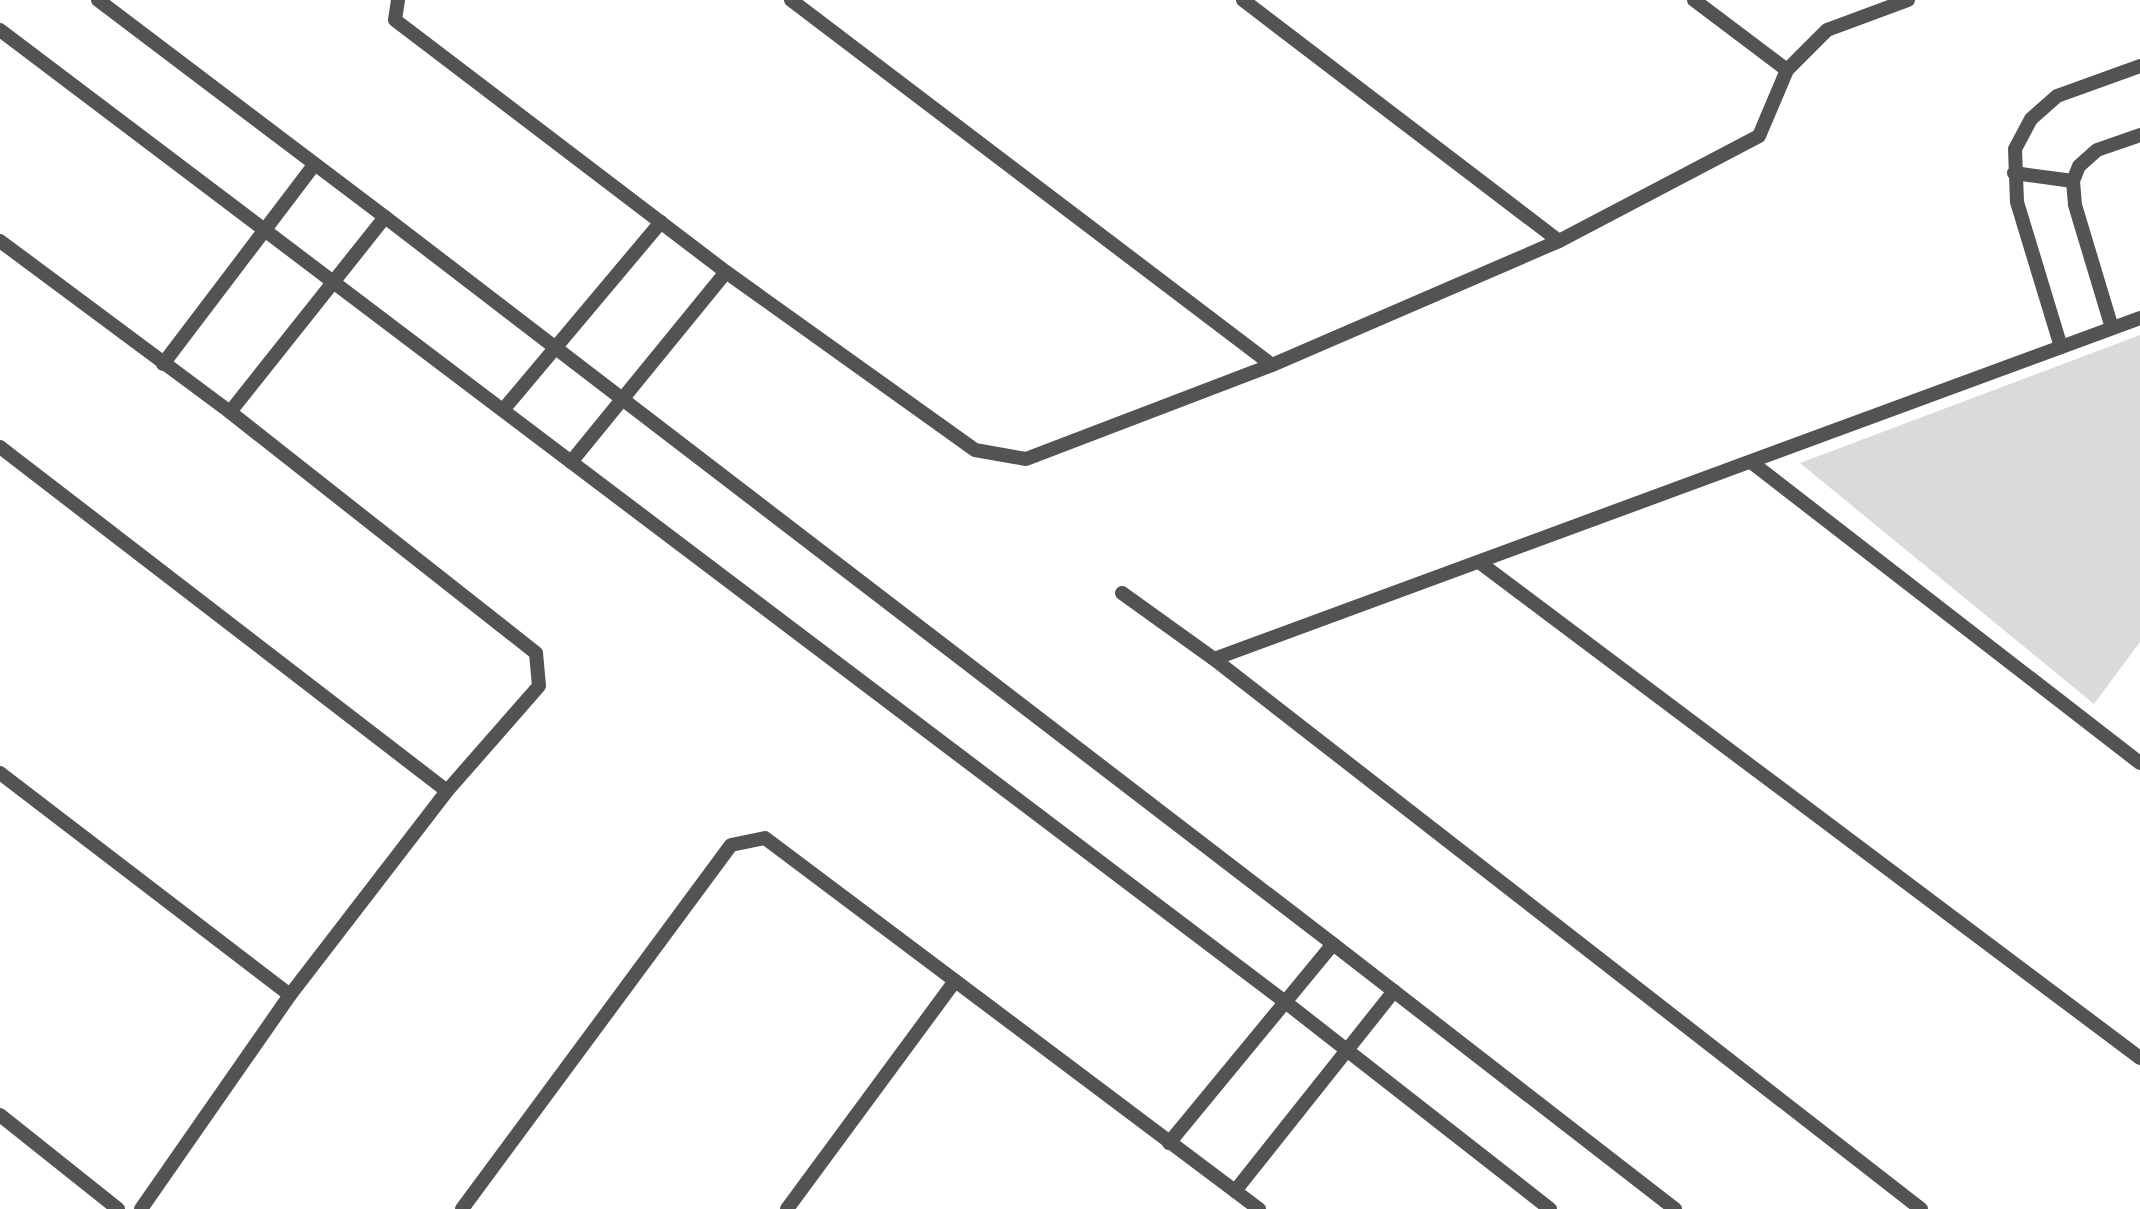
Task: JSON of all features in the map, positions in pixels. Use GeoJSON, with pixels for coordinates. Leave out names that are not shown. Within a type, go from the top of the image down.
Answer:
{"type":"FeatureCollection","features":[{"type":"Feature","properties":{"kind":"street"},"geometry":{"type":"LineString","coordinates":[[98,0],[385,217],[1675,1209]]}},
{"type":"Feature","properties":{"kind":"street"},"geometry":{"type":"LineString","coordinates":[[398,0],[395,20],[726,271],[975,450],[1026,459],[1272,365],[1559,241],[1759,136],[1787,70],[1826,30],[1908,0]]}},
{"type":"Feature","properties":{"kind":"street"},"geometry":{"type":"LineString","coordinates":[[791,0],[1272,365]]}},
{"type":"Feature","properties":{"kind":"street"},"geometry":{"type":"LineString","coordinates":[[1243,0],[1559,241]]}},
{"type":"Feature","properties":{"kind":"street"},"geometry":{"type":"LineString","coordinates":[[1694,0],[1787,70]]}},
{"type":"Feature","properties":{"kind":"street"},"geometry":{"type":"LineString","coordinates":[[0,30],[1284,1002],[1550,1209]]}},
{"type":"Feature","properties":{"kind":"street"},"geometry":{"type":"LineString","coordinates":[[2061,347],[2017,202],[2015,149],[2031,119],[2057,96],[2140,66]]}},
{"type":"Feature","properties":{"kind":"street"},"geometry":{"type":"LineString","coordinates":[[2112,328],[2075,205],[2073,181],[2079,166],[2097,150],[2140,135]]}},
{"type":"Feature","properties":{"kind":"street"},"geometry":{"type":"LineString","coordinates":[[163,363],[314,165]]}},
{"type":"Feature","properties":{"kind":"street"},"geometry":{"type":"LineString","coordinates":[[2014,173],[2073,181]]}},
{"type":"Feature","properties":{"kind":"street"},"geometry":{"type":"LineString","coordinates":[[230,412],[385,217]]}},
{"type":"Feature","properties":{"kind":"street"},"geometry":{"type":"LineString","coordinates":[[503,410],[661,222]]}},
{"type":"Feature","properties":{"kind":"street"},"geometry":{"type":"LineString","coordinates":[[0,241],[230,412],[536,653],[539,686],[447,791],[290,995],[141,1209]]}},
{"type":"Feature","properties":{"kind":"street"},"geometry":{"type":"LineString","coordinates":[[571,462],[726,271]]}},
{"type":"Feature","properties":{"kind":"street"},"geometry":{"type":"LineString","coordinates":[[1214,659],[2140,318]]}},
{"type":"Feature","properties":{"kind":"street"},"geometry":{"type":"LineString","coordinates":[[0,447],[447,791]]}},
{"type":"Feature","properties":{"kind":"street"},"geometry":{"type":"LineString","coordinates":[[1751,461],[2140,763]]}},
{"type":"Feature","properties":{"kind":"street"},"geometry":{"type":"LineString","coordinates":[[1479,562],[2140,1058]]}},
{"type":"Feature","properties":{"kind":"street"},"geometry":{"type":"LineString","coordinates":[[1122,593],[1214,659],[1921,1209]]}},
{"type":"Feature","properties":{"kind":"street"},"geometry":{"type":"LineString","coordinates":[[0,773],[290,995]]}},
{"type":"Feature","properties":{"kind":"street"},"geometry":{"type":"LineString","coordinates":[[462,1209],[732,845],[765,838],[1259,1209]]}},
{"type":"Feature","properties":{"kind":"street"},"geometry":{"type":"LineString","coordinates":[[1170,1143],[1333,944]]}},
{"type":"Feature","properties":{"kind":"street"},"geometry":{"type":"LineString","coordinates":[[786,1209],[955,981]]}},
{"type":"Feature","properties":{"kind":"street"},"geometry":{"type":"LineString","coordinates":[[1235,1191],[1394,991]]}},
{"type":"Feature","properties":{"kind":"street"},"geometry":{"type":"LineString","coordinates":[[0,1115],[118,1209]]}},
{"type":"Feature","properties":{"kind":"shaded area"},"geometry":{"type":"Polygon","coordinates":[[[2140,335],[2140,642],[2094,704],[1800,463],[2140,335]]]}}]}
